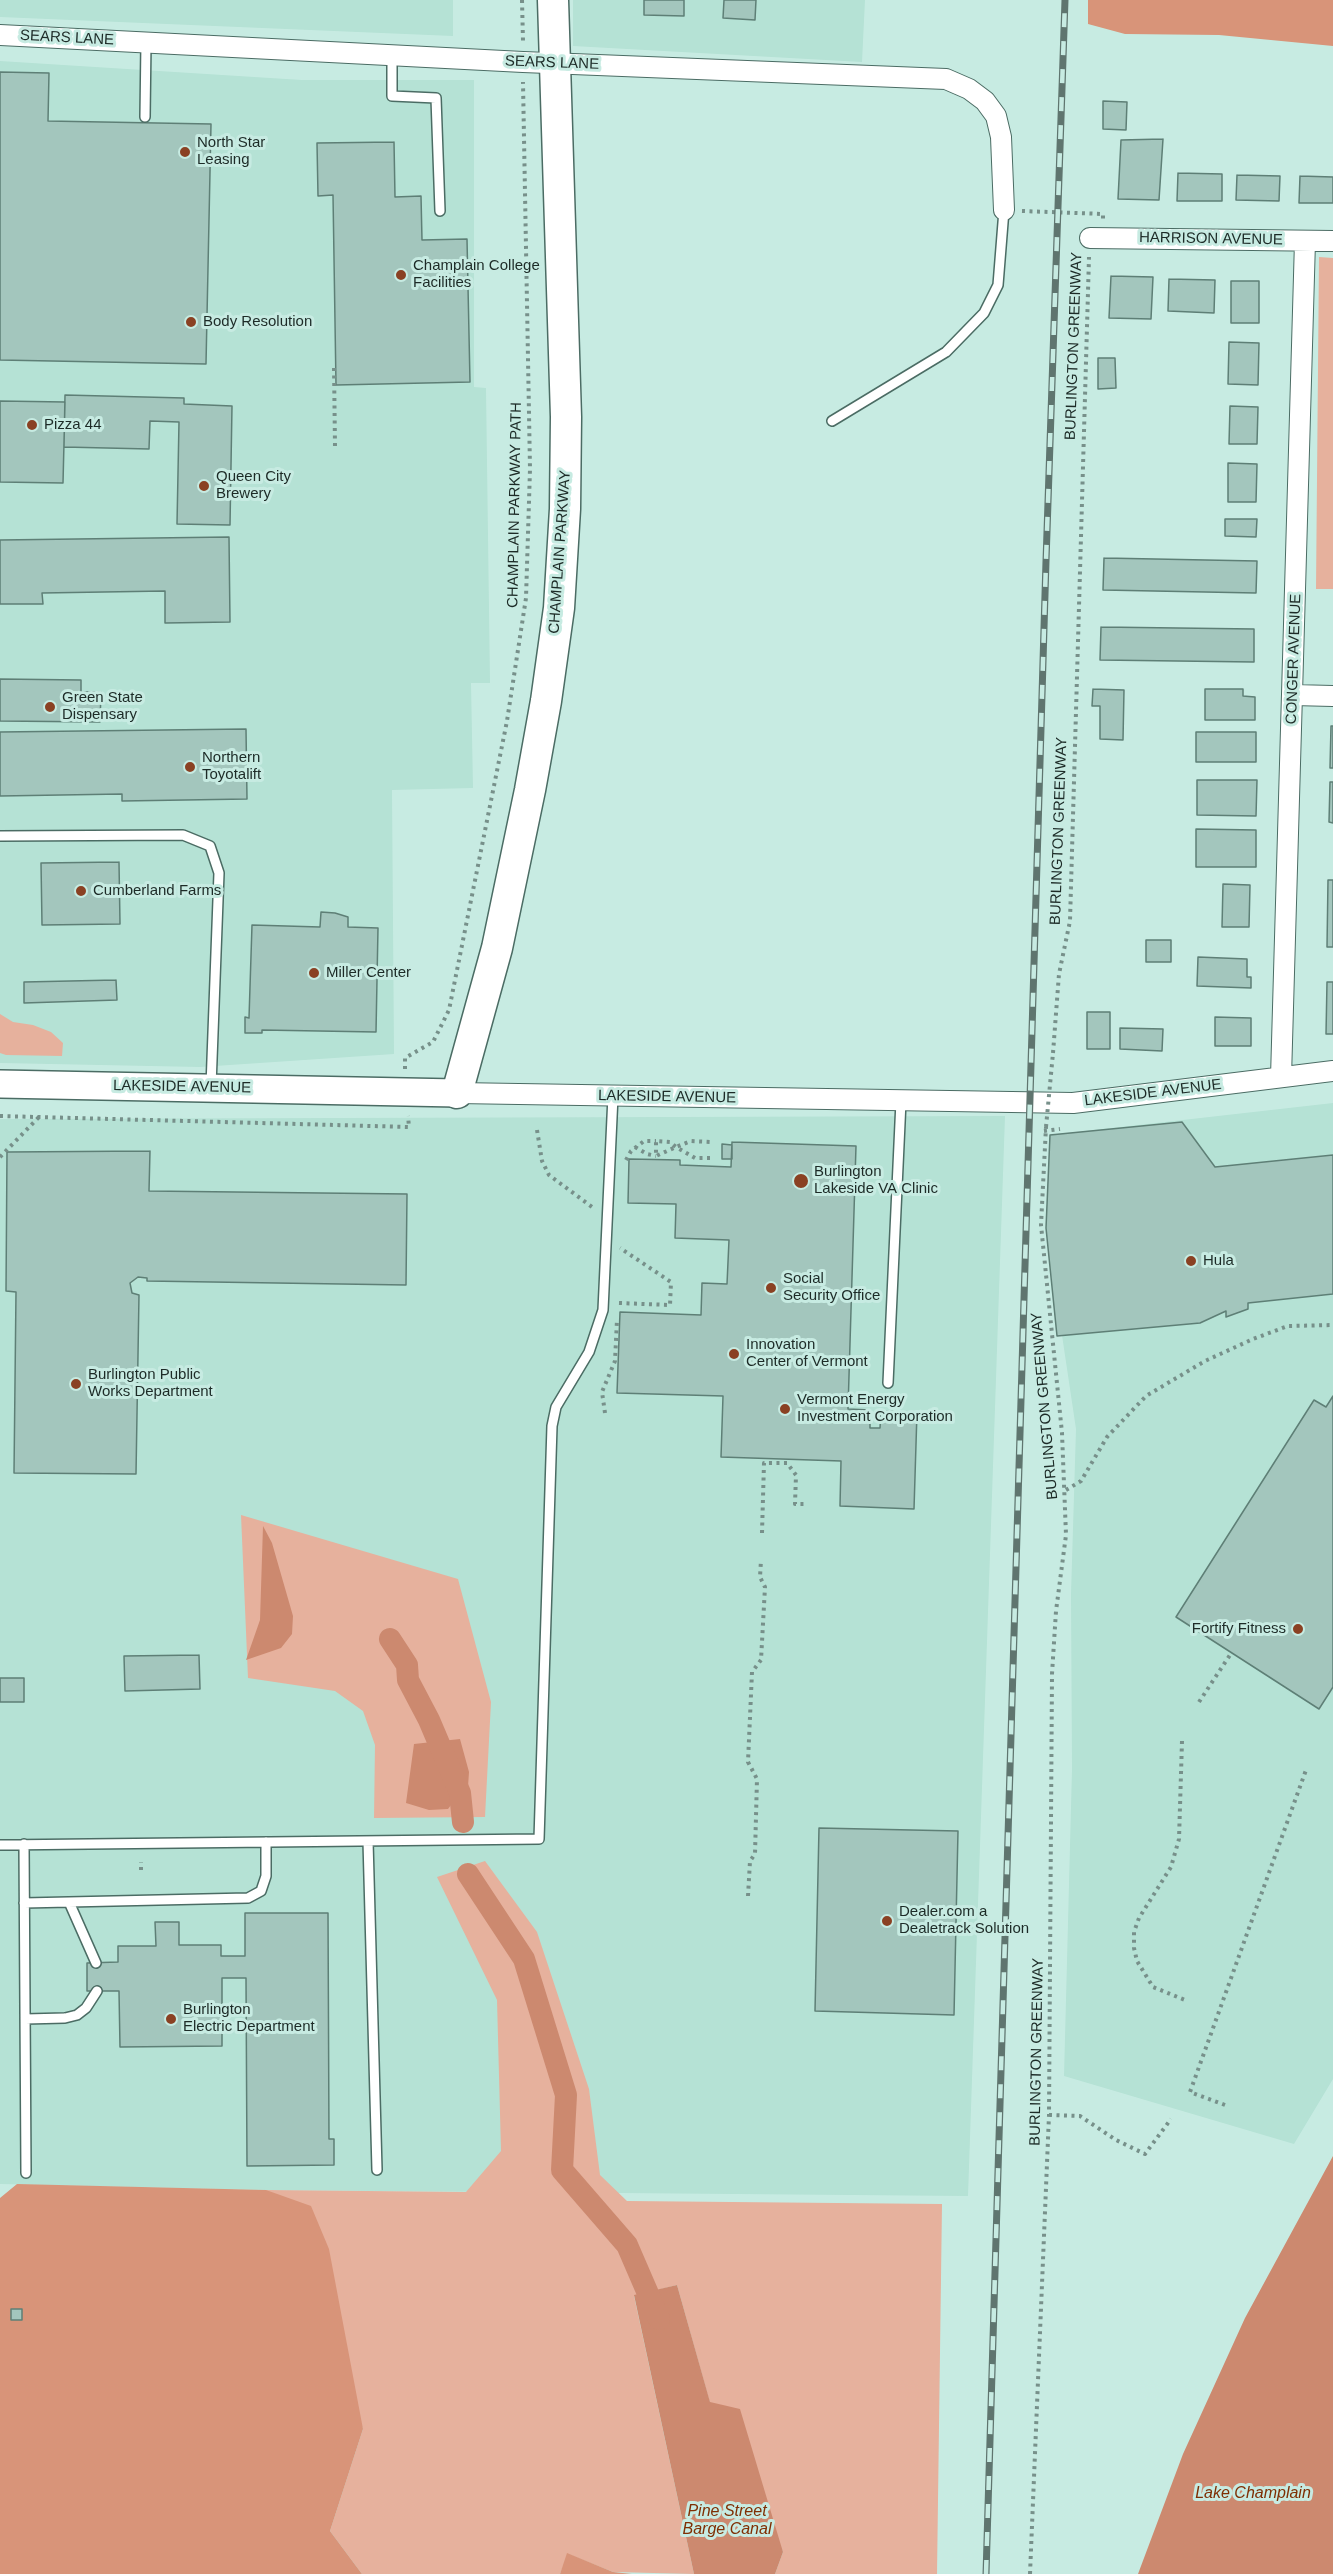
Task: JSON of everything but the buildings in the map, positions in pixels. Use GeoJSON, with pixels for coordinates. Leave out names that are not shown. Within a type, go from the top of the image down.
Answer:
{"type":"FeatureCollection","features":[{"type":"Feature","properties":{"kind":"main road","name":"CHAMPLAIN PARKWAY"},"geometry":{"type":"LineString","coordinates":[[457,1093],[500,936],[544,712],[559,608],[565,509],[567,417],[554,0]]}},
{"type":"Feature","properties":{"kind":"main road","name":"LAKESIDE AVENUE"},"geometry":{"type":"LineString","coordinates":[[0,1084],[457,1093]]}},
{"type":"Feature","properties":{"kind":"street","name":"SEARS LANE"},"geometry":{"type":"LineString","coordinates":[[0,35],[392,56],[946,79],[969,89],[985,101],[996,116],[1001,136],[1004,210]]}},
{"type":"Feature","properties":{"kind":"street","name":"HARRISON AVENUE"},"geometry":{"type":"LineString","coordinates":[[1096,238],[1333,241]]}},
{"type":"Feature","properties":{"kind":"street","name":"CONGER AVENUE"},"geometry":{"type":"LineString","coordinates":[[1281,1077],[1305,241]]}},
{"type":"Feature","properties":{"kind":"street"},"geometry":{"type":"LineString","coordinates":[[1293,695],[1333,696]]}},
{"type":"Feature","properties":{"kind":"street","name":"LAKESIDE AVENUE"},"geometry":{"type":"LineString","coordinates":[[457,1093],[1073,1103],[1333,1071]]}},
{"type":"Feature","properties":{"kind":"lane"},"geometry":{"type":"LineString","coordinates":[[145,117],[146,42]]}},
{"type":"Feature","properties":{"kind":"lane"},"geometry":{"type":"LineString","coordinates":[[392,56],[392,96],[436,98],[440,211]]}},
{"type":"Feature","properties":{"kind":"lane"},"geometry":{"type":"LineString","coordinates":[[832,421],[946,352],[984,313],[998,285],[1004,210]]}},
{"type":"Feature","properties":{"kind":"lane"},"geometry":{"type":"LineString","coordinates":[[0,836],[183,835],[210,846],[219,873],[211,1088]]}},
{"type":"Feature","properties":{"kind":"lane"},"geometry":{"type":"LineString","coordinates":[[0,1845],[539,1839],[552,1426],[556,1407],[589,1352],[597,1332],[604,1300],[613,1096]]}},
{"type":"Feature","properties":{"kind":"lane"},"geometry":{"type":"LineString","coordinates":[[888,1383],[901,1101]]}},
{"type":"Feature","properties":{"kind":"lane"},"geometry":{"type":"LineString","coordinates":[[368,1841],[376,2170]]}},
{"type":"Feature","properties":{"kind":"lane"},"geometry":{"type":"LineString","coordinates":[[24,1903],[248,1898],[261,1891],[266,1876],[266,1842]]}},
{"type":"Feature","properties":{"kind":"lane"},"geometry":{"type":"LineString","coordinates":[[24,1844],[26,2173]]}},
{"type":"Feature","properties":{"kind":"lane"},"geometry":{"type":"LineString","coordinates":[[69,1902],[96,1963]]}},
{"type":"Feature","properties":{"kind":"lane"},"geometry":{"type":"LineString","coordinates":[[25,2019],[65,2018],[77,2015],[86,2008],[97,1991]]}},
{"type":"Feature","properties":{"kind":"path","name":"CHAMPLAIN PARKWAY PATH"},"geometry":{"type":"LineString","coordinates":[[39,1117],[409,1127],[405,1058],[433,1042],[449,1010],[507,721],[526,598],[530,469],[522,0]]}},
{"type":"Feature","properties":{"kind":"path","name":"BURLINGTON GREENWAY"},"geometry":{"type":"LineString","coordinates":[[1004,210],[1103,214],[1096,238],[1070,921],[1059,974],[1045,1129],[1041,1225],[1066,1490],[1066,1535],[1056,1611],[1052,1674],[1049,2115],[1030,2574]]}},
{"type":"Feature","properties":{"kind":"path"},"geometry":{"type":"LineString","coordinates":[[335,446],[334,366],[336,366]]}},
{"type":"Feature","properties":{"kind":"path"},"geometry":{"type":"LineString","coordinates":[[0,1116],[39,1117]]}},
{"type":"Feature","properties":{"kind":"path"},"geometry":{"type":"LineString","coordinates":[[1,1154],[39,1117]]}},
{"type":"Feature","properties":{"kind":"path"},"geometry":{"type":"LineString","coordinates":[[1045,1129],[1060,1129]]}},
{"type":"Feature","properties":{"kind":"path"},"geometry":{"type":"LineString","coordinates":[[537,1130],[542,1161],[549,1175],[607,1219]]}},
{"type":"Feature","properties":{"kind":"path"},"geometry":{"type":"LineString","coordinates":[[710,1158],[695,1158],[676,1148],[670,1142],[644,1141],[635,1148],[656,1156],[676,1148],[690,1141],[712,1142]]}},
{"type":"Feature","properties":{"kind":"path"},"geometry":{"type":"LineString","coordinates":[[656,1141],[656,1156]]}},
{"type":"Feature","properties":{"kind":"path"},"geometry":{"type":"LineString","coordinates":[[618,1303],[670,1305],[671,1282],[620,1248]]}},
{"type":"Feature","properties":{"kind":"path"},"geometry":{"type":"LineString","coordinates":[[1066,1490],[1082,1481],[1107,1437],[1146,1396],[1205,1361],[1253,1338],[1288,1326],[1333,1325]]}},
{"type":"Feature","properties":{"kind":"path"},"geometry":{"type":"LineString","coordinates":[[762,1533],[765,1463],[787,1462],[796,1475],[795,1504],[806,1504]]}},
{"type":"Feature","properties":{"kind":"path"},"geometry":{"type":"LineString","coordinates":[[748,1896],[750,1861],[755,1854],[757,1779],[748,1762],[752,1672],[761,1660],[765,1587],[760,1577],[761,1560]]}},
{"type":"Feature","properties":{"kind":"path"},"geometry":{"type":"LineString","coordinates":[[1199,1702],[1232,1652]]}},
{"type":"Feature","properties":{"kind":"path"},"geometry":{"type":"LineString","coordinates":[[1182,1741],[1179,1839],[1171,1867],[1139,1918],[1134,1932],[1134,1948],[1137,1961],[1153,1987],[1185,2000]]}},
{"type":"Feature","properties":{"kind":"path"},"geometry":{"type":"LineString","coordinates":[[1225,2105],[1190,2092],[1306,1770]]}},
{"type":"Feature","properties":{"kind":"path"},"geometry":{"type":"LineString","coordinates":[[141,1862],[141,1870]]}},
{"type":"Feature","properties":{"kind":"path"},"geometry":{"type":"LineString","coordinates":[[1049,2115],[1080,2116],[1116,2140],[1145,2154],[1170,2119]]}},
{"type":"Feature","properties":{"kind":"shaded area"},"geometry":{"type":"Polygon","coordinates":[[[0,0],[453,0],[453,36],[0,17],[0,0]]]}},
{"type":"Feature","properties":{"kind":"shaded area"},"geometry":{"type":"Polygon","coordinates":[[[573,0],[865,0],[862,62],[573,46],[573,0]]]}},
{"type":"Feature","properties":{"kind":"shaded area"},"geometry":{"type":"Polygon","coordinates":[[[1088,0],[1333,0],[1333,46],[1219,35],[1125,34],[1088,24],[1088,0]]]}},
{"type":"Feature","properties":{"kind":"shaded area"},"geometry":{"type":"Polygon","coordinates":[[[0,61],[302,80],[474,80],[474,387],[486,388],[490,683],[471,683],[473,788],[392,790],[394,1054],[200,1067],[0,1063],[0,61]]]}},
{"type":"Feature","properties":{"kind":"shaded area"},"geometry":{"type":"Polygon","coordinates":[[[1319,257],[1333,258],[1333,589],[1316,589],[1319,257]]]}},
{"type":"Feature","properties":{"kind":"shaded area"},"geometry":{"type":"Polygon","coordinates":[[[0,1014],[13,1022],[33,1025],[51,1032],[63,1043],[62,1056],[0,1053],[0,1014]]]}},
{"type":"Feature","properties":{"kind":"shaded area"},"geometry":{"type":"Polygon","coordinates":[[[1333,1103],[1333,2079],[1294,2144],[1064,2076],[1072,1769],[1071,1594],[1076,1429],[1046,1228],[1050,1135],[1333,1103]]]}},
{"type":"Feature","properties":{"kind":"shaded area"},"geometry":{"type":"Polygon","coordinates":[[[1005,1116],[968,2196],[266,2190],[0,2184],[0,1119],[1005,1116]]]}},
{"type":"Feature","properties":{"kind":"shaded area"},"geometry":{"type":"Polygon","coordinates":[[[241,1515],[458,1579],[491,1702],[485,1817],[374,1818],[375,1745],[363,1711],[335,1691],[248,1678],[241,1515]]]}},
{"type":"Feature","properties":{"kind":"shaded area"},"geometry":{"type":"Polygon","coordinates":[[[485,1861],[537,1932],[589,2089],[600,2175],[627,2201],[942,2204],[937,2574],[775,2574],[783,2552],[710,2403],[677,2285],[634,2296],[694,2574],[613,2572],[568,2554],[560,2574],[362,2574],[330,2531],[363,2429],[266,2190],[466,2192],[501,2151],[497,2000],[437,1877],[485,1861]]]}},
{"type":"Feature","properties":{"kind":"shaded area"},"geometry":{"type":"Polygon","coordinates":[[[17,2184],[266,2190],[311,2206],[329,2249],[363,2429],[330,2531],[362,2574],[0,2574],[0,2198],[17,2184]]]}},
{"type":"Feature","properties":{"kind":"shaded area"},"geometry":{"type":"Polygon","coordinates":[[[567,2553],[613,2572],[632,2574],[560,2574],[567,2553]]]}},
{"type":"Feature","properties":{"kind":"water"},"geometry":{"type":"Polygon","coordinates":[[[263,1526],[272,1543],[293,1616],[292,1634],[281,1648],[246,1660],[260,1620],[263,1526]]]}},
{"type":"Feature","properties":{"kind":"water"},"geometry":{"type":"Polygon","coordinates":[[[460,1739],[469,1772],[467,1801],[454,1801],[448,1809],[429,1810],[406,1803],[414,1744],[460,1739]]]}},
{"type":"Feature","properties":{"kind":"water","name":"Lake Champlain"},"geometry":{"type":"Polygon","coordinates":[[[1333,2156],[1333,2574],[1138,2574],[1183,2454],[1245,2318],[1333,2156]]]}},
{"type":"Feature","properties":{"kind":"water","name":"Pine Street Barge Canal"},"geometry":{"type":"Polygon","coordinates":[[[677,2285],[710,2402],[740,2409],[783,2552],[775,2574],[694,2574],[634,2295],[677,2285]]]}},
{"type":"Feature","properties":{"kind":"waterway","name":"Pine Street Barge Canal"},"geometry":{"type":"LineString","coordinates":[[390,1639],[407,1665],[408,1680],[429,1720],[460,1793],[463,1822]]}},
{"type":"Feature","properties":{"kind":"waterway","name":"Pine Street Barge Canal"},"geometry":{"type":"LineString","coordinates":[[468,1874],[524,1959],[566,2095],[562,2170],[627,2245],[659,2319]]}},
{"type":"Feature","properties":{"kind":"railway"},"geometry":{"type":"LineString","coordinates":[[986,2574],[1065,0]]}},
{"type":"Feature","properties":{"kind":"place","name":"North Star Leasing"},"geometry":{"type":"Point","coordinates":[185,152]}},
{"type":"Feature","properties":{"kind":"place","name":"Champlain College Facilities"},"geometry":{"type":"Point","coordinates":[401,275]}},
{"type":"Feature","properties":{"kind":"place","name":"Body Resolution"},"geometry":{"type":"Point","coordinates":[191,322]}},
{"type":"Feature","properties":{"kind":"place","name":"Pizza 44"},"geometry":{"type":"Point","coordinates":[32,425]}},
{"type":"Feature","properties":{"kind":"place","name":"Queen City Brewery"},"geometry":{"type":"Point","coordinates":[204,486]}},
{"type":"Feature","properties":{"kind":"place","name":"Green State Dispensary"},"geometry":{"type":"Point","coordinates":[50,707]}},
{"type":"Feature","properties":{"kind":"place","name":"Northern Toyotalift"},"geometry":{"type":"Point","coordinates":[190,767]}},
{"type":"Feature","properties":{"kind":"place","name":"Cumberland Farms"},"geometry":{"type":"Point","coordinates":[81,891]}},
{"type":"Feature","properties":{"kind":"place","name":"Miller Center"},"geometry":{"type":"Point","coordinates":[314,973]}},
{"type":"Feature","properties":{"kind":"place","name":"Burlington Lakeside VA Clinic"},"geometry":{"type":"Point","coordinates":[801,1181]}},
{"type":"Feature","properties":{"kind":"place","name":"Hula"},"geometry":{"type":"Point","coordinates":[1191,1261]}},
{"type":"Feature","properties":{"kind":"place","name":"Social Security Office"},"geometry":{"type":"Point","coordinates":[771,1288]}},
{"type":"Feature","properties":{"kind":"place","name":"Innovation Center of Vermont"},"geometry":{"type":"Point","coordinates":[734,1354]}},
{"type":"Feature","properties":{"kind":"place","name":"Burlington Public Works Department"},"geometry":{"type":"Point","coordinates":[76,1384]}},
{"type":"Feature","properties":{"kind":"place","name":"Vermont Energy Investment Corporation"},"geometry":{"type":"Point","coordinates":[785,1409]}},
{"type":"Feature","properties":{"kind":"place","name":"Fortify Fitness"},"geometry":{"type":"Point","coordinates":[1298,1629]}},
{"type":"Feature","properties":{"kind":"place","name":"Dealer.com a Dealetrack Solution"},"geometry":{"type":"Point","coordinates":[887,1921]}},
{"type":"Feature","properties":{"kind":"place","name":"Burlington Electric Department"},"geometry":{"type":"Point","coordinates":[171,2019]}}]}
